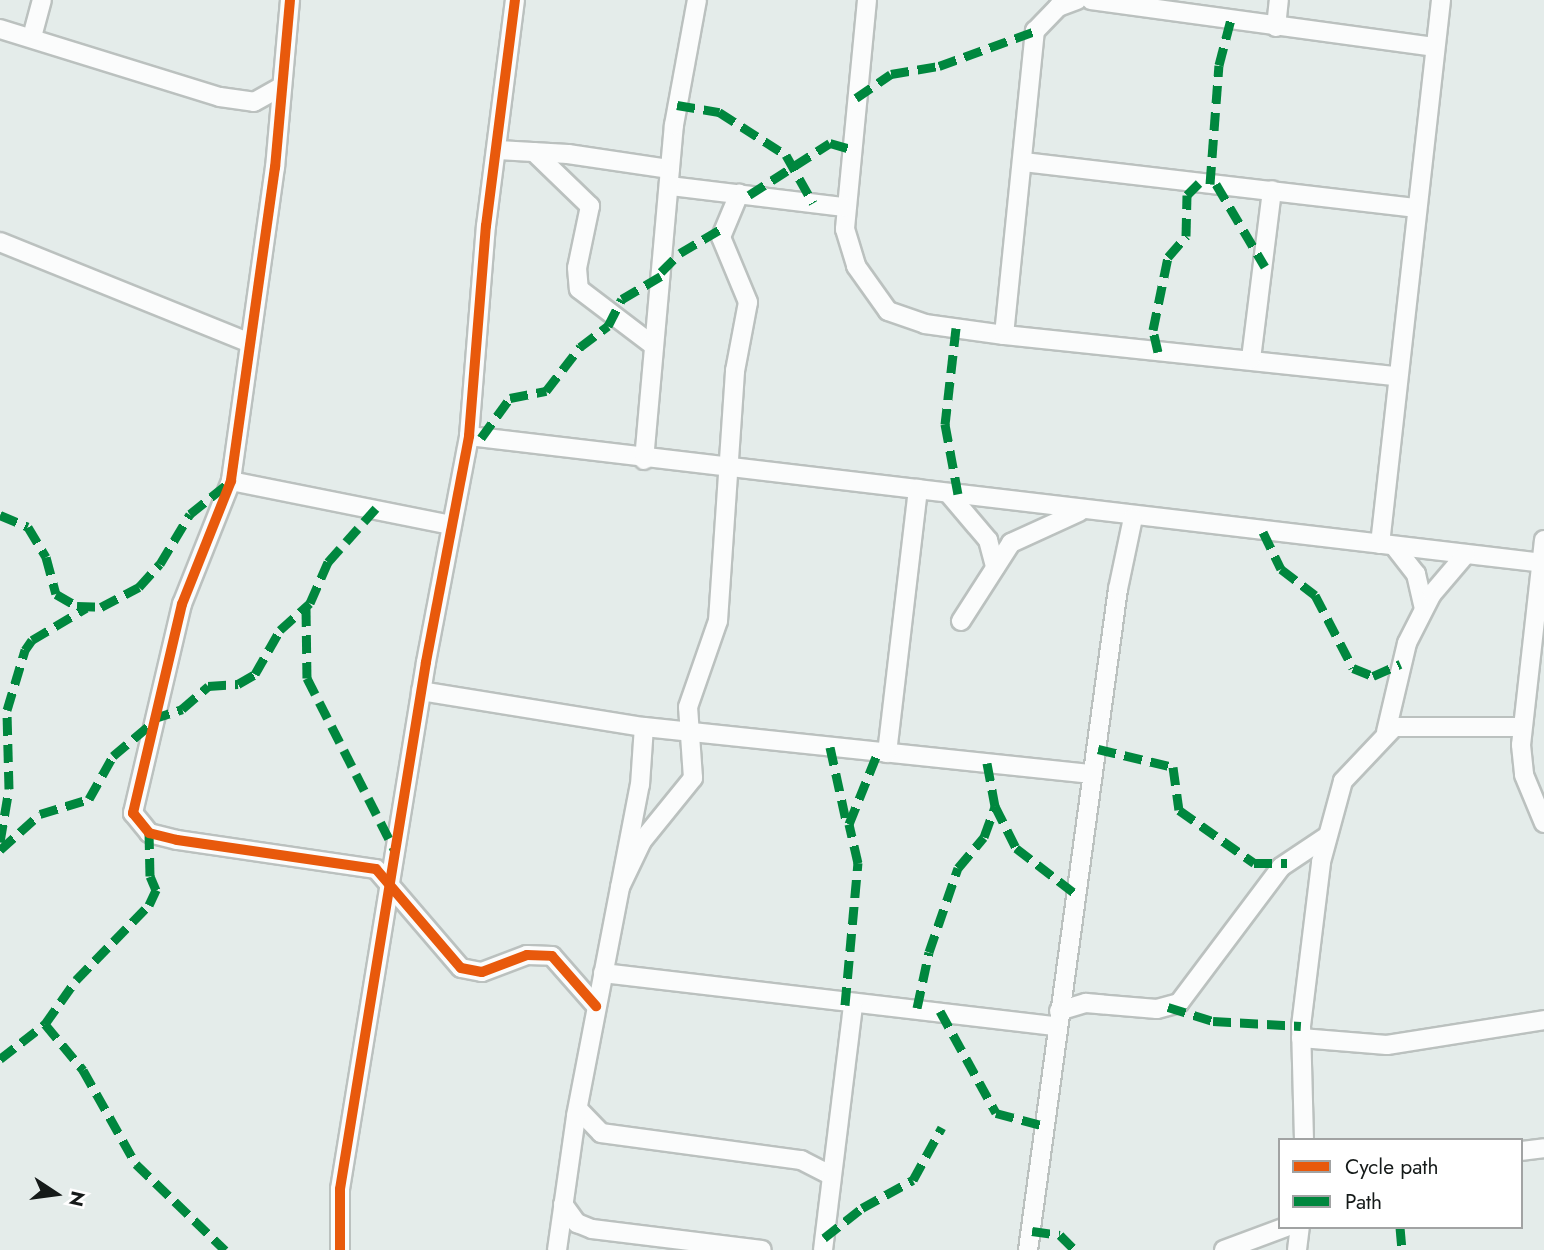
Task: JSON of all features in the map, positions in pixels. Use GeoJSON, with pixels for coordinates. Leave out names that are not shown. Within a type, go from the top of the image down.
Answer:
{"type":"FeatureCollection","features":[{"type":"Feature","properties":{"kind":"street"},"geometry":{"type":"LineString","coordinates":[[32,37],[42,0]]}},
{"type":"Feature","properties":{"kind":"street"},"geometry":{"type":"LineString","coordinates":[[290,0],[231,481],[182,604],[134,813],[149,833],[177,841],[376,869],[389,890],[461,968],[482,971],[527,955],[552,956],[596,1006]]}},
{"type":"Feature","properties":{"kind":"street"},"geometry":{"type":"LineString","coordinates":[[340,1250],[340,1189],[421,691],[469,436],[515,0]]}},
{"type":"Feature","properties":{"kind":"street"},"geometry":{"type":"LineString","coordinates":[[644,460],[670,178],[697,0]]}},
{"type":"Feature","properties":{"kind":"street"},"geometry":{"type":"LineString","coordinates":[[867,0],[844,207],[856,266],[888,311],[925,324],[1004,335],[1397,376]]}},
{"type":"Feature","properties":{"kind":"street"},"geometry":{"type":"LineString","coordinates":[[1004,335],[1024,162],[1035,31],[1058,7],[1077,0]]}},
{"type":"Feature","properties":{"kind":"street"},"geometry":{"type":"LineString","coordinates":[[1091,0],[1434,47]]}},
{"type":"Feature","properties":{"kind":"street"},"geometry":{"type":"LineString","coordinates":[[1276,27],[1279,0]]}},
{"type":"Feature","properties":{"kind":"street"},"geometry":{"type":"LineString","coordinates":[[1424,608],[1416,574],[1387,545],[1397,376],[1414,208],[1441,0]]}},
{"type":"Feature","properties":{"kind":"street"},"geometry":{"type":"LineString","coordinates":[[0,29],[220,97],[254,102],[281,87]]}},
{"type":"Feature","properties":{"kind":"street"},"geometry":{"type":"LineString","coordinates":[[498,150],[534,152],[740,194],[844,207]]}},
{"type":"Feature","properties":{"kind":"street"},"geometry":{"type":"LineString","coordinates":[[534,152],[590,206],[577,268],[579,289],[654,346]]}},
{"type":"Feature","properties":{"kind":"street"},"geometry":{"type":"LineString","coordinates":[[1024,162],[1414,208]]}},
{"type":"Feature","properties":{"kind":"street"},"geometry":{"type":"LineString","coordinates":[[1251,359],[1272,190]]}},
{"type":"Feature","properties":{"kind":"street"},"geometry":{"type":"LineString","coordinates":[[620,887],[642,841],[687,791],[693,778],[688,732],[690,698],[718,621],[731,469],[735,371],[748,302],[722,237],[740,194]]}},
{"type":"Feature","properties":{"kind":"street"},"geometry":{"type":"LineString","coordinates":[[0,242],[248,342]]}},
{"type":"Feature","properties":{"kind":"street"},"geometry":{"type":"LineString","coordinates":[[469,436],[644,460],[918,489],[1133,518],[1543,563]]}},
{"type":"Feature","properties":{"kind":"street"},"geometry":{"type":"LineString","coordinates":[[231,481],[452,525]]}},
{"type":"Feature","properties":{"kind":"street"},"geometry":{"type":"LineString","coordinates":[[887,752],[918,489]]}},
{"type":"Feature","properties":{"kind":"street"},"geometry":{"type":"LineString","coordinates":[[948,493],[988,540],[995,567]]}},
{"type":"Feature","properties":{"kind":"street"},"geometry":{"type":"LineString","coordinates":[[961,621],[995,567],[1020,536],[1082,511]]}},
{"type":"Feature","properties":{"kind":"street"},"geometry":{"type":"LineString","coordinates":[[1028,1250],[1093,774],[1133,518]]}},
{"type":"Feature","properties":{"kind":"street"},"geometry":{"type":"LineString","coordinates":[[1544,540],[1522,727],[1524,775],[1544,822]]}},
{"type":"Feature","properties":{"kind":"street"},"geometry":{"type":"LineString","coordinates":[[1304,1138],[1301,1038],[1326,837],[1343,781],[1385,732],[1407,643],[1424,608],[1465,554]]}},
{"type":"Feature","properties":{"kind":"street"},"geometry":{"type":"LineString","coordinates":[[421,691],[644,727],[1093,774]]}},
{"type":"Feature","properties":{"kind":"street"},"geometry":{"type":"LineString","coordinates":[[1385,732],[1408,726],[1480,731],[1522,727]]}},
{"type":"Feature","properties":{"kind":"street"},"geometry":{"type":"LineString","coordinates":[[557,1250],[596,1006],[640,785],[644,727]]}},
{"type":"Feature","properties":{"kind":"street"},"geometry":{"type":"LineString","coordinates":[[603,973],[853,1006],[918,1008],[1058,1019],[1086,1003],[1136,1009],[1179,1003],[1281,867],[1326,837]]}},
{"type":"Feature","properties":{"kind":"street"},"geometry":{"type":"LineString","coordinates":[[823,1250],[853,1006]]}},
{"type":"Feature","properties":{"kind":"street"},"geometry":{"type":"LineString","coordinates":[[1301,1038],[1387,1045],[1544,1020]]}},
{"type":"Feature","properties":{"kind":"street"},"geometry":{"type":"LineString","coordinates":[[578,1109],[601,1133],[801,1160],[831,1175]]}},
{"type":"Feature","properties":{"kind":"street"},"geometry":{"type":"LineString","coordinates":[[1523,1151],[1544,1148]]}},
{"type":"Feature","properties":{"kind":"street"},"geometry":{"type":"LineString","coordinates":[[563,1204],[577,1223],[592,1229],[762,1250]]}},
{"type":"Feature","properties":{"kind":"street"},"geometry":{"type":"LineString","coordinates":[[1224,1250],[1281,1229]]}},
{"type":"Feature","properties":{"kind":"street"},"geometry":{"type":"LineString","coordinates":[[1297,1250],[1300,1229]]}},
{"type":"Feature","properties":{"kind":"marked path"},"geometry":{"type":"LineString","coordinates":[[1210,184],[1219,65],[1231,19]]}},
{"type":"Feature","properties":{"kind":"marked path"},"geometry":{"type":"LineString","coordinates":[[856,98],[891,74],[939,66],[1035,31]]}},
{"type":"Feature","properties":{"kind":"marked path"},"geometry":{"type":"LineString","coordinates":[[677,105],[719,112],[786,155],[813,203]]}},
{"type":"Feature","properties":{"kind":"marked path"},"geometry":{"type":"LineString","coordinates":[[749,195],[830,143],[851,149]]}},
{"type":"Feature","properties":{"kind":"marked path"},"geometry":{"type":"LineString","coordinates":[[1158,352],[1153,330],[1168,257],[1186,236],[1187,195],[1199,183]]}},
{"type":"Feature","properties":{"kind":"marked path"},"geometry":{"type":"LineString","coordinates":[[1216,184],[1265,267]]}},
{"type":"Feature","properties":{"kind":"marked path"},"geometry":{"type":"LineString","coordinates":[[661,272],[680,253],[724,227]]}},
{"type":"Feature","properties":{"kind":"marked path"},"geometry":{"type":"LineString","coordinates":[[481,438],[510,398],[546,391],[580,347],[608,326],[622,299],[661,276]]}},
{"type":"Feature","properties":{"kind":"marked path"},"geometry":{"type":"LineString","coordinates":[[956,328],[945,424],[958,494]]}},
{"type":"Feature","properties":{"kind":"marked path"},"geometry":{"type":"LineString","coordinates":[[0,515],[28,527],[46,557],[56,594],[77,606],[101,607],[139,587],[160,564],[190,514],[231,481]]}},
{"type":"Feature","properties":{"kind":"marked path"},"geometry":{"type":"LineString","coordinates":[[152,719],[182,709],[208,686],[238,684],[255,674],[280,630],[310,603],[328,562],[377,507]]}},
{"type":"Feature","properties":{"kind":"marked path"},"geometry":{"type":"LineString","coordinates":[[1263,532],[1281,569],[1315,595],[1353,668],[1373,676],[1400,664]]}},
{"type":"Feature","properties":{"kind":"marked path"},"geometry":{"type":"LineString","coordinates":[[0,842],[9,789],[7,710],[25,650],[32,640],[86,608]]}},
{"type":"Feature","properties":{"kind":"marked path"},"geometry":{"type":"LineString","coordinates":[[306,608],[307,678],[395,851]]}},
{"type":"Feature","properties":{"kind":"marked path"},"geometry":{"type":"LineString","coordinates":[[0,850],[40,814],[89,799],[113,756],[151,724]]}},
{"type":"Feature","properties":{"kind":"marked path"},"geometry":{"type":"LineString","coordinates":[[830,747],[847,825]]}},
{"type":"Feature","properties":{"kind":"marked path"},"geometry":{"type":"LineString","coordinates":[[1098,749],[1173,767],[1179,810],[1254,863],[1287,863]]}},
{"type":"Feature","properties":{"kind":"marked path"},"geometry":{"type":"LineString","coordinates":[[845,1005],[858,863],[849,824],[878,752]]}},
{"type":"Feature","properties":{"kind":"marked path"},"geometry":{"type":"LineString","coordinates":[[987,763],[995,806],[1016,848],[1077,895]]}},
{"type":"Feature","properties":{"kind":"marked path"},"geometry":{"type":"LineString","coordinates":[[917,1008],[929,952],[958,868],[984,837],[995,806]]}},
{"type":"Feature","properties":{"kind":"marked path"},"geometry":{"type":"LineString","coordinates":[[0,1059],[45,1024],[76,980],[149,905],[156,890],[150,876],[149,833]]}},
{"type":"Feature","properties":{"kind":"marked path"},"geometry":{"type":"LineString","coordinates":[[1168,1007],[1213,1021],[1301,1026]]}},
{"type":"Feature","properties":{"kind":"marked path"},"geometry":{"type":"LineString","coordinates":[[940,1011],[996,1113],[1045,1126]]}},
{"type":"Feature","properties":{"kind":"marked path"},"geometry":{"type":"LineString","coordinates":[[45,1024],[83,1070],[136,1164],[225,1250]]}},
{"type":"Feature","properties":{"kind":"marked path"},"geometry":{"type":"LineString","coordinates":[[824,1238],[862,1208],[913,1180],[942,1127]]}},
{"type":"Feature","properties":{"kind":"marked path"},"geometry":{"type":"LineString","coordinates":[[1400,1229],[1402,1250]]}},
{"type":"Feature","properties":{"kind":"marked path"},"geometry":{"type":"LineString","coordinates":[[1032,1231],[1060,1235],[1075,1250]]}},
{"type":"Feature","properties":{"kind":"cycle path"},"geometry":{"type":"LineString","coordinates":[[290,0],[275,167],[231,481],[182,604],[133,813],[149,833],[177,840],[376,869],[461,968],[482,972],[527,955],[552,956],[596,1006]]}},
{"type":"Feature","properties":{"kind":"cycle path"},"geometry":{"type":"LineString","coordinates":[[340,1250],[340,1189],[426,662],[469,436],[486,226],[515,0]]}}]}
